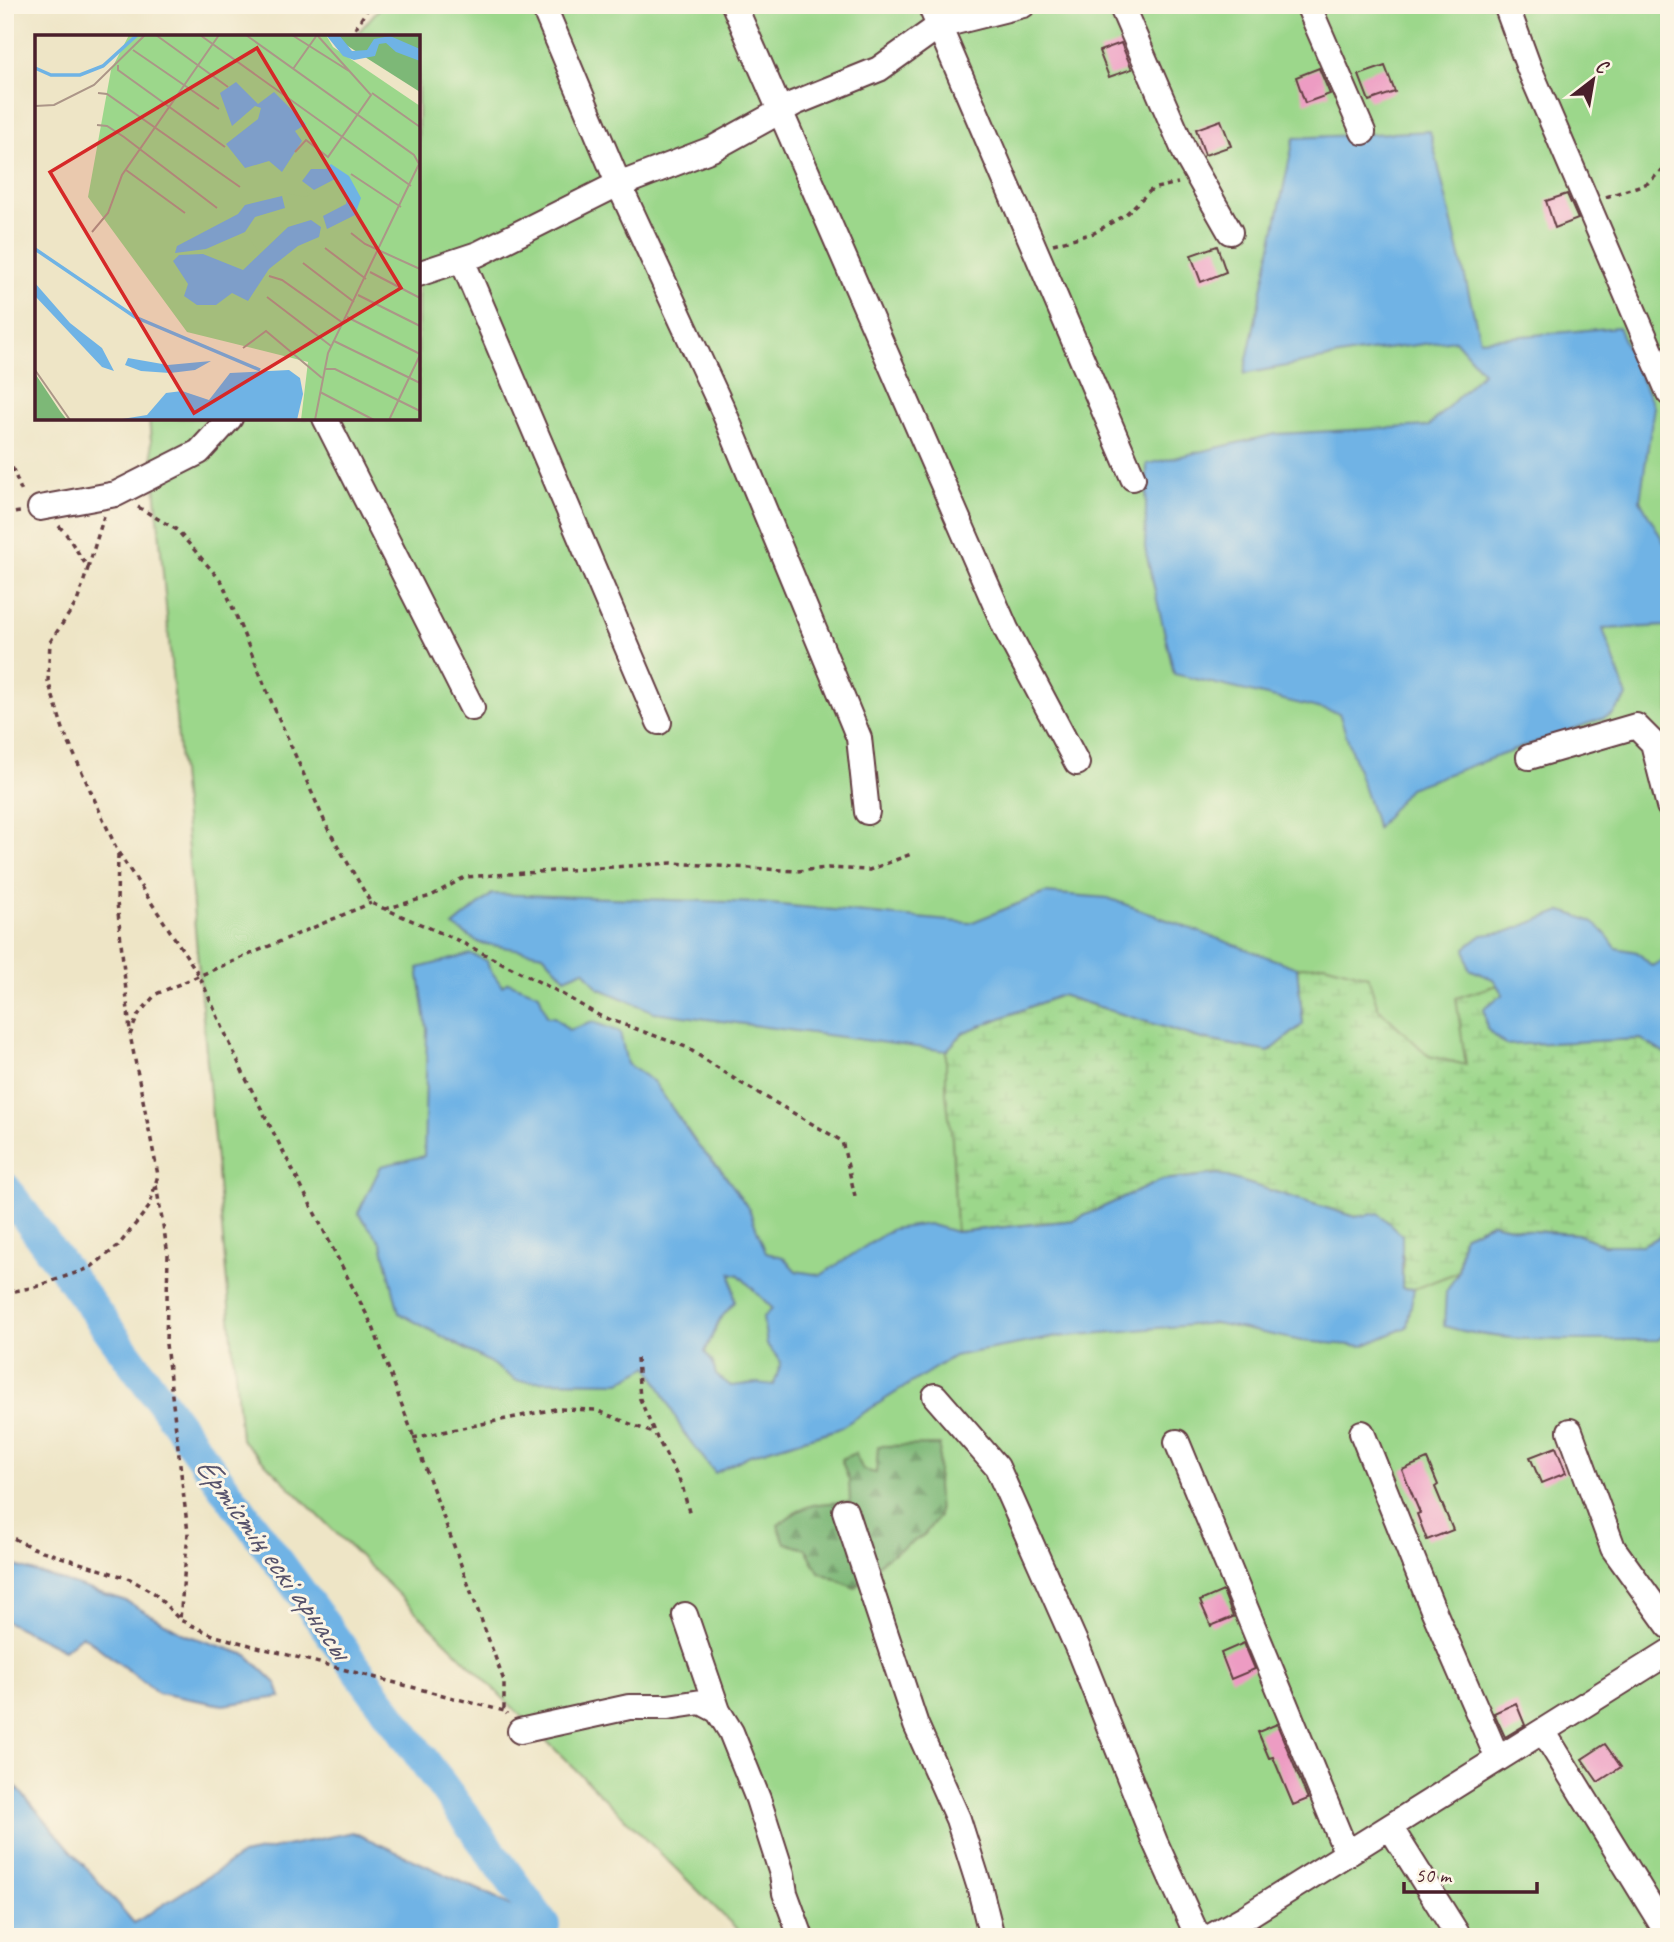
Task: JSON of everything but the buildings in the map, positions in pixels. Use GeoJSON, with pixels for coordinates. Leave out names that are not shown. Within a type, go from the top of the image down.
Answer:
{"type":"FeatureCollection","features":[{"type":"Feature","properties":{"kind":"street"},"geometry":{"type":"LineString","coordinates":[[543,5],[619,185],[723,410],[859,738],[867,812]]}},
{"type":"Feature","properties":{"kind":"street"},"geometry":{"type":"LineString","coordinates":[[734,5],[1006,629],[1077,763]]}},
{"type":"Feature","properties":{"kind":"street"},"geometry":{"type":"LineString","coordinates":[[420,273],[478,254],[619,185],[712,149],[795,103],[879,69],[934,16],[1023,5]]}},
{"type":"Feature","properties":{"kind":"street"},"geometry":{"type":"LineString","coordinates":[[1122,5],[1186,155],[1230,232]]}},
{"type":"Feature","properties":{"kind":"street"},"geometry":{"type":"LineString","coordinates":[[1307,5],[1363,132]]}},
{"type":"Feature","properties":{"kind":"street"},"geometry":{"type":"LineString","coordinates":[[1506,5],[1529,68],[1669,393]]}},
{"type":"Feature","properties":{"kind":"street"},"geometry":{"type":"LineString","coordinates":[[934,16],[1133,478]]}},
{"type":"Feature","properties":{"kind":"street"},"geometry":{"type":"LineString","coordinates":[[462,260],[659,722]]}},
{"type":"Feature","properties":{"kind":"street"},"geometry":{"type":"LineString","coordinates":[[32,503],[110,495],[199,452],[228,420]]}},
{"type":"Feature","properties":{"kind":"street"},"geometry":{"type":"LineString","coordinates":[[326,420],[472,708]]}},
{"type":"Feature","properties":{"kind":"street"},"geometry":{"type":"LineString","coordinates":[[1529,757],[1636,726],[1653,743],[1669,806]]}},
{"type":"Feature","properties":{"kind":"street"},"geometry":{"type":"LineString","coordinates":[[935,1396],[997,1467],[1079,1651],[1155,1842],[1198,1937]]}},
{"type":"Feature","properties":{"kind":"street"},"geometry":{"type":"LineString","coordinates":[[1570,1431],[1614,1548],[1669,1626]]}},
{"type":"Feature","properties":{"kind":"street"},"geometry":{"type":"LineString","coordinates":[[1362,1433],[1432,1607],[1498,1759]]}},
{"type":"Feature","properties":{"kind":"street"},"geometry":{"type":"LineString","coordinates":[[1178,1442],[1347,1854]]}},
{"type":"Feature","properties":{"kind":"street"},"geometry":{"type":"LineString","coordinates":[[845,1511],[916,1726],[958,1819],[992,1937]]}},
{"type":"Feature","properties":{"kind":"street"},"geometry":{"type":"LineString","coordinates":[[685,1615],[718,1711],[731,1732],[758,1799],[782,1874],[785,1893],[801,1937]]}},
{"type":"Feature","properties":{"kind":"street"},"geometry":{"type":"LineString","coordinates":[[1210,1937],[1250,1928],[1347,1854],[1669,1652]]}},
{"type":"Feature","properties":{"kind":"street"},"geometry":{"type":"LineString","coordinates":[[512,1721],[629,1707],[668,1707],[701,1702],[718,1711]]}},
{"type":"Feature","properties":{"kind":"street"},"geometry":{"type":"LineString","coordinates":[[1543,1731],[1669,1936]]}},
{"type":"Feature","properties":{"kind":"street"},"geometry":{"type":"LineString","coordinates":[[1390,1827],[1459,1937]]}},
{"type":"Feature","properties":{"kind":"path"},"geometry":{"type":"LineString","coordinates":[[351,35],[370,5]]}},
{"type":"Feature","properties":{"kind":"path"},"geometry":{"type":"LineString","coordinates":[[1587,203],[1648,183],[1669,164]]}},
{"type":"Feature","properties":{"kind":"path"},"geometry":{"type":"LineString","coordinates":[[1034,249],[1094,233],[1126,214],[1152,189],[1199,178]]}},
{"type":"Feature","properties":{"kind":"path"},"geometry":{"type":"LineString","coordinates":[[5,449],[32,503],[66,534],[88,568]]}},
{"type":"Feature","properties":{"kind":"path"},"geometry":{"type":"LineString","coordinates":[[5,1534],[33,1548],[130,1578],[154,1593],[180,1620],[215,1636],[512,1721],[504,1681],[373,1327],[244,1075],[199,975],[118,852],[64,732],[48,681],[50,642],[77,602],[110,495],[177,530],[222,582],[328,829],[371,903],[453,938],[600,1016],[686,1047],[741,1083],[842,1141],[855,1196]]}},
{"type":"Feature","properties":{"kind":"path"},"geometry":{"type":"LineString","coordinates":[[5,1293],[35,1287],[90,1268],[118,1246],[149,1207],[156,1183],[158,1175],[130,1035],[117,902],[118,852]]}},
{"type":"Feature","properties":{"kind":"path"},"geometry":{"type":"LineString","coordinates":[[383,910],[430,897],[466,877],[672,863],[797,870],[869,870],[914,853]]}},
{"type":"Feature","properties":{"kind":"path"},"geometry":{"type":"LineString","coordinates":[[130,1035],[138,1014],[156,994],[371,903]]}},
{"type":"Feature","properties":{"kind":"path"},"geometry":{"type":"LineString","coordinates":[[156,1183],[167,1254],[166,1344],[188,1532],[180,1620]]}},
{"type":"Feature","properties":{"kind":"path"},"geometry":{"type":"LineString","coordinates":[[637,1358],[640,1399],[682,1485],[690,1516]]}},
{"type":"Feature","properties":{"kind":"path"},"geometry":{"type":"LineString","coordinates":[[413,1438],[555,1409],[596,1410],[655,1434]]}},
{"type":"Feature","properties":{"kind":"green space"},"geometry":{"type":"Polygon","coordinates":[[[382,5],[1669,5],[1669,1937],[745,1937],[241,1439],[149,420],[420,420],[420,35],[356,35],[382,5]]]}},
{"type":"Feature","properties":{"kind":"green space"},"geometry":{"type":"Polygon","coordinates":[[[1324,964],[1368,976],[1378,1008],[1429,1056],[1466,1065],[1456,998],[1497,985],[1503,995],[1582,1041],[1641,1039],[1667,1055],[1669,1229],[1666,1234],[1642,1245],[1604,1245],[1577,1234],[1531,1231],[1491,1223],[1463,1236],[1458,1272],[1414,1289],[1402,1288],[1403,1255],[1355,1217],[1218,1174],[1162,1180],[1075,1220],[956,1232],[952,1139],[946,1094],[946,1051],[964,1032],[1061,995],[1202,1039],[1269,1052],[1303,1024],[1297,968],[1324,964]]]}},
{"type":"Feature","properties":{"kind":"green space"},"geometry":{"type":"Polygon","coordinates":[[[940,1445],[937,1485],[939,1516],[924,1535],[883,1560],[855,1588],[819,1572],[806,1549],[785,1543],[778,1525],[796,1512],[819,1504],[850,1502],[849,1481],[841,1459],[855,1453],[863,1470],[876,1473],[878,1446],[940,1445]]]}},
{"type":"Feature","properties":{"kind":"water"},"geometry":{"type":"Polygon","coordinates":[[[1430,131],[1480,340],[1618,327],[1654,407],[1640,500],[1669,551],[1669,626],[1603,629],[1627,697],[1612,715],[1409,788],[1377,828],[1339,713],[1174,674],[1145,548],[1147,464],[1276,434],[1429,426],[1483,372],[1455,340],[1355,353],[1244,374],[1294,138],[1430,131]]]}},
{"type":"Feature","properties":{"kind":"water"},"geometry":{"type":"Polygon","coordinates":[[[1045,893],[1108,898],[1297,968],[1303,1024],[1269,1052],[1202,1039],[1061,995],[964,1032],[946,1051],[654,1012],[598,988],[584,970],[565,978],[543,954],[480,943],[453,926],[492,894],[760,903],[970,923],[1045,893]]]}},
{"type":"Feature","properties":{"kind":"water"},"geometry":{"type":"Polygon","coordinates":[[[1561,911],[1593,923],[1616,948],[1637,952],[1652,966],[1669,957],[1669,1176],[1667,1055],[1641,1039],[1505,1045],[1487,1029],[1484,1008],[1503,994],[1493,979],[1469,969],[1465,948],[1482,935],[1507,932],[1561,911]]]}},
{"type":"Feature","properties":{"kind":"water"},"geometry":{"type":"Polygon","coordinates":[[[471,954],[487,961],[502,986],[508,982],[539,994],[547,1017],[554,1017],[569,1030],[593,1022],[620,1032],[627,1064],[654,1082],[699,1147],[722,1171],[749,1209],[766,1253],[783,1257],[796,1271],[821,1275],[892,1229],[928,1224],[956,1232],[1075,1220],[1162,1180],[1218,1174],[1355,1217],[1378,1213],[1402,1235],[1402,1288],[1414,1289],[1407,1327],[1363,1346],[1301,1341],[1215,1323],[1057,1337],[954,1356],[838,1429],[750,1455],[715,1473],[683,1432],[649,1366],[620,1382],[517,1381],[489,1362],[399,1313],[382,1244],[358,1213],[381,1166],[424,1156],[427,1029],[418,968],[471,954]],[[731,1273],[735,1302],[720,1319],[705,1352],[713,1363],[716,1375],[731,1386],[757,1383],[774,1385],[781,1362],[767,1345],[763,1318],[772,1308],[739,1275],[731,1273]]]}},
{"type":"Feature","properties":{"kind":"water"},"geometry":{"type":"Polygon","coordinates":[[[1491,1223],[1531,1231],[1577,1234],[1604,1245],[1642,1245],[1666,1234],[1669,1229],[1669,1330],[1658,1340],[1549,1340],[1494,1336],[1444,1326],[1446,1292],[1458,1272],[1463,1236],[1491,1223]]]}},
{"type":"Feature","properties":{"kind":"water"},"geometry":{"type":"Polygon","coordinates":[[[5,1559],[16,1566],[126,1601],[186,1635],[247,1655],[277,1684],[281,1697],[223,1705],[158,1693],[82,1635],[64,1650],[5,1621],[5,1559]]]}},
{"type":"Feature","properties":{"kind":"water"},"geometry":{"type":"Polygon","coordinates":[[[5,1774],[134,1923],[242,1855],[353,1832],[497,1898],[563,1937],[5,1937],[5,1774]]]}},
{"type":"Feature","properties":{"kind":"waterway","name":"Ертістің ескі арнасы"},"geometry":{"type":"LineString","coordinates":[[5,1188],[544,1925]]}}]}
